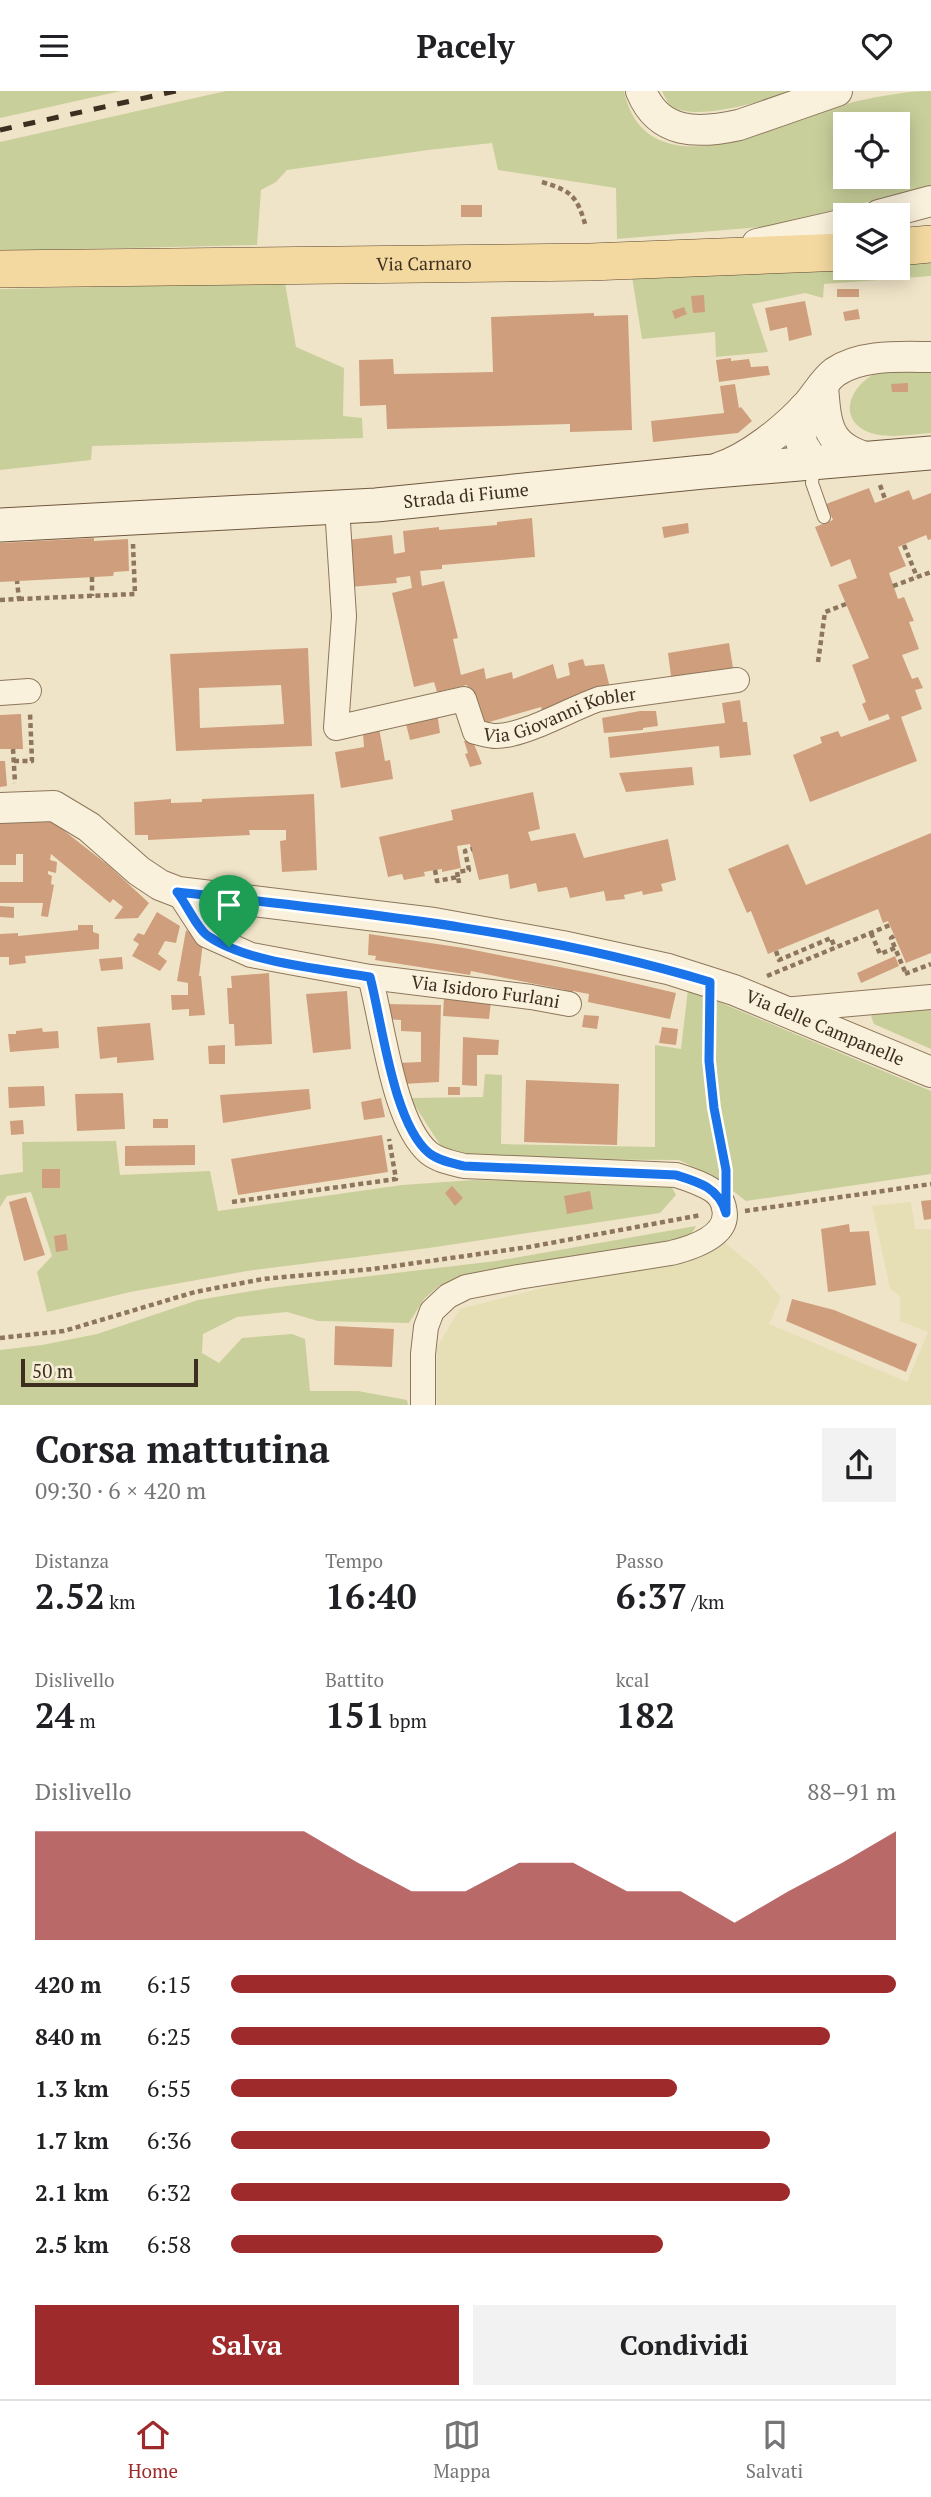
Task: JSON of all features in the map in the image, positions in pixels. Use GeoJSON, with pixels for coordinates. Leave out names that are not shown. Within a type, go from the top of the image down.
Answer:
{"type":"FeatureCollection","features":[{"type":"Feature","properties":{"kind":"main road"},"geometry":{"type":"LineString","coordinates":[[910,246],[931,244]]}},
{"type":"Feature","properties":{"kind":"main road","name":"Via Carnaro"},"geometry":{"type":"LineString","coordinates":[[0,269],[675,260],[833,253]]}},
{"type":"Feature","properties":{"kind":"main road","name":"Strada di Fiume"},"geometry":{"type":"LineString","coordinates":[[0,525],[415,502],[931,453]]}},
{"type":"Feature","properties":{"kind":"street"},"geometry":{"type":"LineString","coordinates":[[641,91],[647,107],[662,121],[687,130],[723,129],[740,125],[837,91]]}},
{"type":"Feature","properties":{"kind":"street"},"geometry":{"type":"LineString","coordinates":[[910,207],[931,201]]}},
{"type":"Feature","properties":{"kind":"street"},"geometry":{"type":"LineString","coordinates":[[675,260],[833,227]]}},
{"type":"Feature","properties":{"kind":"street"},"geometry":{"type":"LineString","coordinates":[[814,463],[801,442],[817,403],[834,373],[854,363],[875,359],[931,357]]}},
{"type":"Feature","properties":{"kind":"street"},"geometry":{"type":"LineString","coordinates":[[817,403],[834,437],[843,448],[869,458]]}},
{"type":"Feature","properties":{"kind":"street"},"geometry":{"type":"LineString","coordinates":[[703,473],[750,453],[817,403]]}},
{"type":"Feature","properties":{"kind":"street","name":"Via Giovanni Kobler"},"geometry":{"type":"LineString","coordinates":[[338,507],[344,617],[336,728],[464,699],[475,732],[498,736],[540,725],[599,699],[737,680]]}},
{"type":"Feature","properties":{"kind":"street"},"geometry":{"type":"LineString","coordinates":[[0,693],[29,691]]}},
{"type":"Feature","properties":{"kind":"street","name":"Via delle Campanelle"},"geometry":{"type":"LineString","coordinates":[[8,808],[54,806],[89,827],[139,871],[177,892],[447,926],[562,946],[668,969],[722,986],[931,1072]]}},
{"type":"Feature","properties":{"kind":"street","name":"Via Isidoro Furlani"},"geometry":{"type":"LineString","coordinates":[[177,892],[206,935],[251,955],[370,977],[569,1004]]}},
{"type":"Feature","properties":{"kind":"street"},"geometry":{"type":"LineString","coordinates":[[370,977],[383,1039],[404,1111],[421,1146],[432,1156],[464,1166],[676,1175],[699,1182],[714,1191],[723,1202],[726,1213],[722,1227],[693,1248],[466,1287],[448,1296],[432,1311],[426,1327],[423,1405]]}},
{"type":"Feature","properties":{"kind":"street"},"geometry":{"type":"LineString","coordinates":[[782,1010],[931,997]]}},
{"type":"Feature","properties":{"kind":"lane"},"geometry":{"type":"LineString","coordinates":[[814,463],[812,483],[824,517]]}},
{"type":"Feature","properties":{"kind":"path"},"geometry":{"type":"LineString","coordinates":[[542,182],[563,188],[575,199],[586,227]]}},
{"type":"Feature","properties":{"kind":"path"},"geometry":{"type":"LineString","coordinates":[[0,600],[135,594],[131,518]]}},
{"type":"Feature","properties":{"kind":"path"},"geometry":{"type":"LineString","coordinates":[[904,545],[916,577]]}},
{"type":"Feature","properties":{"kind":"path"},"geometry":{"type":"LineString","coordinates":[[893,586],[931,572]]}},
{"type":"Feature","properties":{"kind":"path"},"geometry":{"type":"LineString","coordinates":[[92,577],[92,596]]}},
{"type":"Feature","properties":{"kind":"path"},"geometry":{"type":"LineString","coordinates":[[17,581],[19,599]]}},
{"type":"Feature","properties":{"kind":"path"},"geometry":{"type":"LineString","coordinates":[[818,662],[825,612],[846,604]]}},
{"type":"Feature","properties":{"kind":"path"},"geometry":{"type":"LineString","coordinates":[[14,761],[32,761],[29,691]]}},
{"type":"Feature","properties":{"kind":"path"},"geometry":{"type":"LineString","coordinates":[[8,808],[13,749]]}},
{"type":"Feature","properties":{"kind":"path"},"geometry":{"type":"LineString","coordinates":[[435,870],[437,881],[458,880],[457,872],[469,870],[465,851],[472,849]]}},
{"type":"Feature","properties":{"kind":"path"},"geometry":{"type":"LineString","coordinates":[[726,1213],[726,1170],[714,1108],[709,1061],[722,986],[835,948],[890,925]]}},
{"type":"Feature","properties":{"kind":"path"},"geometry":{"type":"LineString","coordinates":[[871,933],[880,954],[895,948]]}},
{"type":"Feature","properties":{"kind":"path"},"geometry":{"type":"LineString","coordinates":[[894,936],[891,938],[906,974],[931,964]]}},
{"type":"Feature","properties":{"kind":"path"},"geometry":{"type":"LineString","coordinates":[[776,951],[779,960],[831,937],[835,948]]}},
{"type":"Feature","properties":{"kind":"path"},"geometry":{"type":"LineString","coordinates":[[232,1202],[396,1179],[387,1129]]}},
{"type":"Feature","properties":{"kind":"path"},"geometry":{"type":"LineString","coordinates":[[0,1338],[64,1331],[195,1292],[263,1279],[373,1269],[529,1247],[696,1215],[931,1184]]}},
{"type":"Feature","properties":{"kind":"shaded area"},"geometry":{"type":"Polygon","coordinates":[[[911,1202],[915,1229],[931,1229],[931,1405],[437,1405],[437,1347],[460,1309],[570,1281],[698,1259],[725,1243],[757,1269],[781,1297],[769,1324],[907,1382],[928,1332],[900,1321],[900,1297],[890,1288],[872,1206],[911,1202]]]}},
{"type":"Feature","properties":{"kind":"green space"},"geometry":{"type":"Polygon","coordinates":[[[0,91],[121,91],[0,118],[0,91]]]}},
{"type":"Feature","properties":{"kind":"green space"},"geometry":{"type":"Polygon","coordinates":[[[226,91],[624,91],[638,123],[661,141],[691,146],[726,143],[762,134],[857,101],[931,91],[931,186],[864,203],[833,203],[833,211],[773,226],[617,239],[616,188],[498,170],[492,143],[287,170],[276,182],[261,190],[257,245],[0,251],[0,142],[226,91]]]}},
{"type":"Feature","properties":{"kind":"green space"},"geometry":{"type":"Polygon","coordinates":[[[662,91],[795,91],[731,108],[696,112],[670,105],[662,91]]]}},
{"type":"Feature","properties":{"kind":"green space"},"geometry":{"type":"Polygon","coordinates":[[[931,262],[931,276],[910,278],[910,263],[931,262]]]}},
{"type":"Feature","properties":{"kind":"green space"},"geometry":{"type":"Polygon","coordinates":[[[833,270],[833,280],[878,280],[824,284],[823,298],[805,293],[752,304],[768,352],[716,357],[715,332],[642,339],[632,277],[833,270]]]}},
{"type":"Feature","properties":{"kind":"green space"},"geometry":{"type":"Polygon","coordinates":[[[285,283],[296,347],[344,368],[343,416],[362,418],[363,438],[92,446],[91,460],[0,470],[0,289],[285,283]]]}},
{"type":"Feature","properties":{"kind":"green space"},"geometry":{"type":"Polygon","coordinates":[[[931,369],[931,433],[881,435],[866,431],[856,424],[851,416],[852,398],[857,389],[872,375],[888,370],[931,369]]]}},
{"type":"Feature","properties":{"kind":"green space"},"geometry":{"type":"Polygon","coordinates":[[[688,989],[931,1091],[931,1174],[746,1201],[716,1178],[679,1160],[507,1159],[444,1151],[410,1098],[483,1097],[485,1074],[502,1075],[501,1144],[655,1147],[655,1045],[681,1049],[688,989]]]}},
{"type":"Feature","properties":{"kind":"green space"},"geometry":{"type":"Polygon","coordinates":[[[931,1006],[931,1049],[874,1024],[871,1016],[877,1009],[931,1006]]]}},
{"type":"Feature","properties":{"kind":"green space"},"geometry":{"type":"Polygon","coordinates":[[[116,1141],[120,1175],[210,1171],[218,1211],[402,1185],[474,1180],[670,1184],[676,1195],[660,1213],[429,1248],[247,1271],[130,1292],[47,1312],[37,1272],[52,1256],[31,1192],[7,1196],[0,1207],[0,1175],[23,1172],[22,1142],[116,1141]]]}},
{"type":"Feature","properties":{"kind":"green space"},"geometry":{"type":"Polygon","coordinates":[[[696,1226],[691,1235],[673,1243],[440,1285],[424,1299],[409,1323],[318,1321],[287,1312],[237,1317],[203,1334],[202,1353],[219,1363],[242,1338],[292,1334],[305,1339],[310,1391],[358,1391],[407,1400],[408,1405],[0,1405],[0,1350],[97,1334],[198,1300],[270,1288],[496,1261],[696,1226]]]}},
{"type":"Feature","properties":{"kind":"building"},"geometry":{"type":"Polygon","coordinates":[[[461,205],[482,205],[482,217],[461,217],[461,205]]]}},
{"type":"Feature","properties":{"kind":"building"},"geometry":{"type":"Polygon","coordinates":[[[837,289],[859,289],[859,297],[837,297],[837,289]]]}},
{"type":"Feature","properties":{"kind":"building"},"geometry":{"type":"Polygon","coordinates":[[[704,295],[705,312],[693,313],[691,296],[704,295]]]}},
{"type":"Feature","properties":{"kind":"building"},"geometry":{"type":"Polygon","coordinates":[[[805,301],[812,335],[789,341],[787,327],[770,331],[765,308],[805,301]]]}},
{"type":"Feature","properties":{"kind":"building"},"geometry":{"type":"Polygon","coordinates":[[[684,307],[687,314],[675,319],[672,311],[684,307]]]}},
{"type":"Feature","properties":{"kind":"building"},"geometry":{"type":"Polygon","coordinates":[[[858,309],[860,319],[845,321],[843,312],[858,309]]]}},
{"type":"Feature","properties":{"kind":"building"},"geometry":{"type":"Polygon","coordinates":[[[594,313],[594,316],[628,315],[632,430],[570,432],[570,424],[387,429],[386,405],[360,406],[359,360],[393,359],[394,374],[493,372],[491,317],[594,313]]]}},
{"type":"Feature","properties":{"kind":"building"},"geometry":{"type":"Polygon","coordinates":[[[731,358],[731,361],[749,359],[751,367],[768,366],[770,375],[719,382],[716,360],[731,358]]]}},
{"type":"Feature","properties":{"kind":"building"},"geometry":{"type":"Polygon","coordinates":[[[908,383],[908,392],[892,392],[891,384],[908,383]]]}},
{"type":"Feature","properties":{"kind":"building"},"geometry":{"type":"Polygon","coordinates":[[[735,384],[739,408],[741,407],[752,421],[738,433],[653,442],[651,421],[724,413],[720,386],[735,384]]]}},
{"type":"Feature","properties":{"kind":"building"},"geometry":{"type":"Polygon","coordinates":[[[869,488],[875,503],[909,490],[913,500],[931,493],[931,539],[928,540],[926,535],[898,547],[906,566],[889,573],[898,599],[904,597],[914,621],[909,622],[919,649],[902,655],[912,679],[918,677],[923,688],[915,690],[922,709],[901,717],[917,761],[810,802],[793,755],[822,743],[820,737],[838,731],[841,737],[890,719],[888,714],[869,721],[862,704],[866,702],[852,665],[869,658],[838,585],[857,578],[850,559],[831,567],[815,527],[833,520],[826,504],[869,488]]]}},
{"type":"Feature","properties":{"kind":"building"},"geometry":{"type":"Polygon","coordinates":[[[532,518],[535,557],[442,565],[442,569],[420,571],[422,586],[444,581],[458,638],[453,639],[461,675],[484,668],[486,679],[512,672],[513,679],[553,664],[557,679],[570,675],[568,663],[583,659],[585,666],[604,664],[610,688],[543,716],[541,707],[479,725],[467,685],[437,692],[434,682],[414,687],[392,593],[412,588],[410,576],[396,578],[397,583],[350,587],[347,540],[392,535],[394,554],[405,552],[403,531],[497,525],[497,522],[532,518]]]}},
{"type":"Feature","properties":{"kind":"building"},"geometry":{"type":"Polygon","coordinates":[[[688,523],[689,533],[664,538],[662,527],[688,523]]]}},
{"type":"Feature","properties":{"kind":"building"},"geometry":{"type":"Polygon","coordinates":[[[94,538],[94,541],[128,539],[129,571],[114,572],[113,576],[0,582],[0,543],[94,538]]]}},
{"type":"Feature","properties":{"kind":"building"},"geometry":{"type":"Polygon","coordinates":[[[729,643],[734,674],[672,684],[668,653],[729,643]]]}},
{"type":"Feature","properties":{"kind":"building"},"geometry":{"type":"Polygon","coordinates":[[[308,648],[312,746],[176,751],[170,654],[308,648]],[[281,685],[199,688],[200,728],[284,724],[281,685]]]}},
{"type":"Feature","properties":{"kind":"building"},"geometry":{"type":"Polygon","coordinates":[[[740,700],[743,722],[747,722],[751,755],[720,758],[719,746],[610,758],[608,737],[725,723],[722,703],[740,700]]]}},
{"type":"Feature","properties":{"kind":"building"},"geometry":{"type":"Polygon","coordinates":[[[656,711],[658,726],[604,733],[602,718],[656,711]]]}},
{"type":"Feature","properties":{"kind":"building"},"geometry":{"type":"Polygon","coordinates":[[[437,712],[440,733],[410,740],[405,720],[437,712]]]}},
{"type":"Feature","properties":{"kind":"building"},"geometry":{"type":"Polygon","coordinates":[[[21,714],[23,749],[0,749],[0,715],[21,714]]]}},
{"type":"Feature","properties":{"kind":"building"},"geometry":{"type":"Polygon","coordinates":[[[379,728],[385,761],[390,760],[393,779],[341,788],[335,752],[364,747],[363,733],[379,728]]]}},
{"type":"Feature","properties":{"kind":"building"},"geometry":{"type":"Polygon","coordinates":[[[472,739],[482,764],[470,767],[464,741],[472,739]]]}},
{"type":"Feature","properties":{"kind":"building"},"geometry":{"type":"Polygon","coordinates":[[[0,761],[5,761],[7,786],[0,787],[0,761]]]}},
{"type":"Feature","properties":{"kind":"building"},"geometry":{"type":"Polygon","coordinates":[[[692,767],[694,785],[626,792],[619,773],[692,767]]]}},
{"type":"Feature","properties":{"kind":"building"},"geometry":{"type":"Polygon","coordinates":[[[533,792],[540,829],[528,832],[531,841],[575,833],[584,858],[668,839],[676,880],[661,884],[663,891],[643,895],[642,891],[624,895],[625,899],[606,901],[604,891],[570,898],[567,887],[538,892],[536,883],[510,889],[508,874],[479,880],[470,844],[457,846],[461,868],[424,872],[425,876],[404,880],[402,874],[388,877],[379,837],[453,820],[451,810],[533,792]]]}},
{"type":"Feature","properties":{"kind":"building"},"geometry":{"type":"Polygon","coordinates":[[[314,794],[317,870],[282,872],[280,841],[286,840],[286,830],[249,830],[250,835],[148,840],[148,835],[135,835],[134,802],[171,799],[171,803],[202,802],[202,799],[314,794]]]}},
{"type":"Feature","properties":{"kind":"building"},"geometry":{"type":"Polygon","coordinates":[[[0,822],[53,822],[109,866],[149,903],[138,918],[114,919],[123,907],[113,899],[110,903],[51,854],[50,860],[57,862],[56,873],[48,871],[52,876],[51,884],[54,885],[48,917],[41,916],[43,903],[0,903],[0,882],[23,882],[23,854],[16,854],[16,865],[0,865],[0,822]]]}},
{"type":"Feature","properties":{"kind":"building"},"geometry":{"type":"Polygon","coordinates":[[[931,833],[931,953],[906,963],[888,921],[883,923],[878,909],[768,954],[751,911],[747,913],[728,869],[788,844],[806,885],[931,833]]]}},
{"type":"Feature","properties":{"kind":"building"},"geometry":{"type":"Polygon","coordinates":[[[0,906],[14,907],[14,918],[0,917],[0,906]]]}},
{"type":"Feature","properties":{"kind":"building"},"geometry":{"type":"Polygon","coordinates":[[[157,912],[180,926],[176,943],[165,941],[158,954],[167,961],[160,971],[132,956],[139,944],[133,940],[138,933],[144,935],[157,912]]]}},
{"type":"Feature","properties":{"kind":"building"},"geometry":{"type":"Polygon","coordinates":[[[78,925],[93,925],[93,932],[99,934],[99,949],[25,956],[26,963],[9,965],[9,957],[0,957],[0,934],[18,933],[18,936],[78,930],[78,925]]]}},
{"type":"Feature","properties":{"kind":"building"},"geometry":{"type":"Polygon","coordinates":[[[186,930],[203,942],[199,976],[205,1015],[189,1016],[189,1009],[172,1010],[171,995],[188,995],[188,983],[177,981],[186,930]]]}},
{"type":"Feature","properties":{"kind":"building"},"geometry":{"type":"Polygon","coordinates":[[[369,934],[464,948],[676,993],[670,1019],[588,1002],[589,994],[573,991],[572,998],[564,996],[565,990],[471,971],[470,975],[375,960],[376,956],[368,955],[369,934]]]}},
{"type":"Feature","properties":{"kind":"building"},"geometry":{"type":"Polygon","coordinates":[[[895,956],[899,966],[861,983],[857,973],[895,956]]]}},
{"type":"Feature","properties":{"kind":"building"},"geometry":{"type":"Polygon","coordinates":[[[122,957],[123,969],[101,971],[99,959],[122,957]]]}},
{"type":"Feature","properties":{"kind":"building"},"geometry":{"type":"Polygon","coordinates":[[[269,973],[272,1044],[235,1046],[234,1024],[229,1024],[227,988],[232,988],[231,976],[269,973]]]}},
{"type":"Feature","properties":{"kind":"building"},"geometry":{"type":"Polygon","coordinates":[[[347,991],[351,1049],[313,1053],[306,994],[347,991]]]}},
{"type":"Feature","properties":{"kind":"building"},"geometry":{"type":"Polygon","coordinates":[[[444,997],[491,1001],[489,1019],[443,1016],[444,997]]]}},
{"type":"Feature","properties":{"kind":"building"},"geometry":{"type":"Polygon","coordinates":[[[385,1004],[441,1005],[439,1082],[403,1084],[397,1063],[421,1062],[421,1032],[401,1031],[401,1020],[382,1019],[385,1004]]]}},
{"type":"Feature","properties":{"kind":"building"},"geometry":{"type":"Polygon","coordinates":[[[584,1015],[599,1016],[597,1029],[582,1027],[584,1015]]]}},
{"type":"Feature","properties":{"kind":"building"},"geometry":{"type":"Polygon","coordinates":[[[150,1023],[154,1060],[117,1063],[117,1057],[100,1059],[97,1027],[150,1023]]]}},
{"type":"Feature","properties":{"kind":"building"},"geometry":{"type":"Polygon","coordinates":[[[662,1027],[678,1029],[676,1045],[659,1043],[662,1027]]]}},
{"type":"Feature","properties":{"kind":"building"},"geometry":{"type":"Polygon","coordinates":[[[42,1028],[43,1032],[58,1031],[59,1048],[10,1052],[8,1034],[42,1028]]]}},
{"type":"Feature","properties":{"kind":"building"},"geometry":{"type":"Polygon","coordinates":[[[463,1037],[499,1040],[498,1055],[477,1055],[477,1086],[462,1085],[463,1037]]]}},
{"type":"Feature","properties":{"kind":"building"},"geometry":{"type":"Polygon","coordinates":[[[225,1045],[225,1064],[209,1064],[208,1046],[225,1045]]]}},
{"type":"Feature","properties":{"kind":"building"},"geometry":{"type":"Polygon","coordinates":[[[526,1080],[619,1084],[617,1145],[524,1142],[526,1080]]]}},
{"type":"Feature","properties":{"kind":"building"},"geometry":{"type":"Polygon","coordinates":[[[44,1086],[45,1106],[9,1108],[8,1087],[44,1086]]]}},
{"type":"Feature","properties":{"kind":"building"},"geometry":{"type":"Polygon","coordinates":[[[448,1087],[460,1087],[460,1095],[448,1095],[448,1087]]]}},
{"type":"Feature","properties":{"kind":"building"},"geometry":{"type":"Polygon","coordinates":[[[309,1089],[311,1109],[223,1123],[220,1095],[309,1089]]]}},
{"type":"Feature","properties":{"kind":"building"},"geometry":{"type":"Polygon","coordinates":[[[123,1093],[125,1129],[77,1131],[75,1094],[123,1093]]]}},
{"type":"Feature","properties":{"kind":"building"},"geometry":{"type":"Polygon","coordinates":[[[381,1098],[385,1117],[364,1120],[361,1102],[381,1098]]]}},
{"type":"Feature","properties":{"kind":"building"},"geometry":{"type":"Polygon","coordinates":[[[153,1119],[168,1119],[168,1128],[153,1128],[153,1119]]]}},
{"type":"Feature","properties":{"kind":"building"},"geometry":{"type":"Polygon","coordinates":[[[23,1120],[24,1134],[11,1135],[10,1121],[23,1120]]]}},
{"type":"Feature","properties":{"kind":"building"},"geometry":{"type":"Polygon","coordinates":[[[382,1135],[388,1172],[238,1195],[231,1159],[382,1135]]]}},
{"type":"Feature","properties":{"kind":"building"},"geometry":{"type":"Polygon","coordinates":[[[195,1145],[195,1165],[125,1166],[125,1146],[195,1145]]]}},
{"type":"Feature","properties":{"kind":"building"},"geometry":{"type":"Polygon","coordinates":[[[42,1169],[60,1169],[60,1188],[42,1188],[42,1169]]]}},
{"type":"Feature","properties":{"kind":"building"},"geometry":{"type":"Polygon","coordinates":[[[452,1186],[463,1198],[455,1206],[445,1193],[452,1186]]]}},
{"type":"Feature","properties":{"kind":"building"},"geometry":{"type":"Polygon","coordinates":[[[590,1191],[593,1209],[567,1214],[564,1196],[590,1191]]]}},
{"type":"Feature","properties":{"kind":"building"},"geometry":{"type":"Polygon","coordinates":[[[26,1197],[45,1255],[24,1261],[9,1202],[26,1197]]]}},
{"type":"Feature","properties":{"kind":"building"},"geometry":{"type":"Polygon","coordinates":[[[931,1200],[931,1219],[924,1220],[921,1201],[931,1200]]]}},
{"type":"Feature","properties":{"kind":"building"},"geometry":{"type":"Polygon","coordinates":[[[849,1224],[850,1232],[869,1231],[876,1285],[828,1292],[821,1229],[849,1224]]]}},
{"type":"Feature","properties":{"kind":"building"},"geometry":{"type":"Polygon","coordinates":[[[66,1234],[68,1250],[56,1252],[54,1236],[66,1234]]]}},
{"type":"Feature","properties":{"kind":"building"},"geometry":{"type":"Polygon","coordinates":[[[792,1299],[834,1310],[917,1344],[906,1372],[786,1321],[792,1299]]]}},
{"type":"Feature","properties":{"kind":"building"},"geometry":{"type":"Polygon","coordinates":[[[335,1326],[394,1329],[392,1367],[334,1365],[335,1326]]]}},
{"type":"Feature","properties":{"kind":"railway"},"geometry":{"type":"LineString","coordinates":[[0,130],[176,91]]}},
{"type":"Feature","properties":{"kind":"route"},"geometry":{"type":"LineString","coordinates":[[177,892],[434,923],[562,946],[668,969],[710,982],[709,1061],[714,1108],[726,1170],[726,1213],[723,1202],[714,1191],[699,1182],[676,1175],[464,1166],[432,1156],[421,1146],[404,1111],[383,1039],[370,977],[251,955],[229,947],[206,935],[177,892]]}}]}
